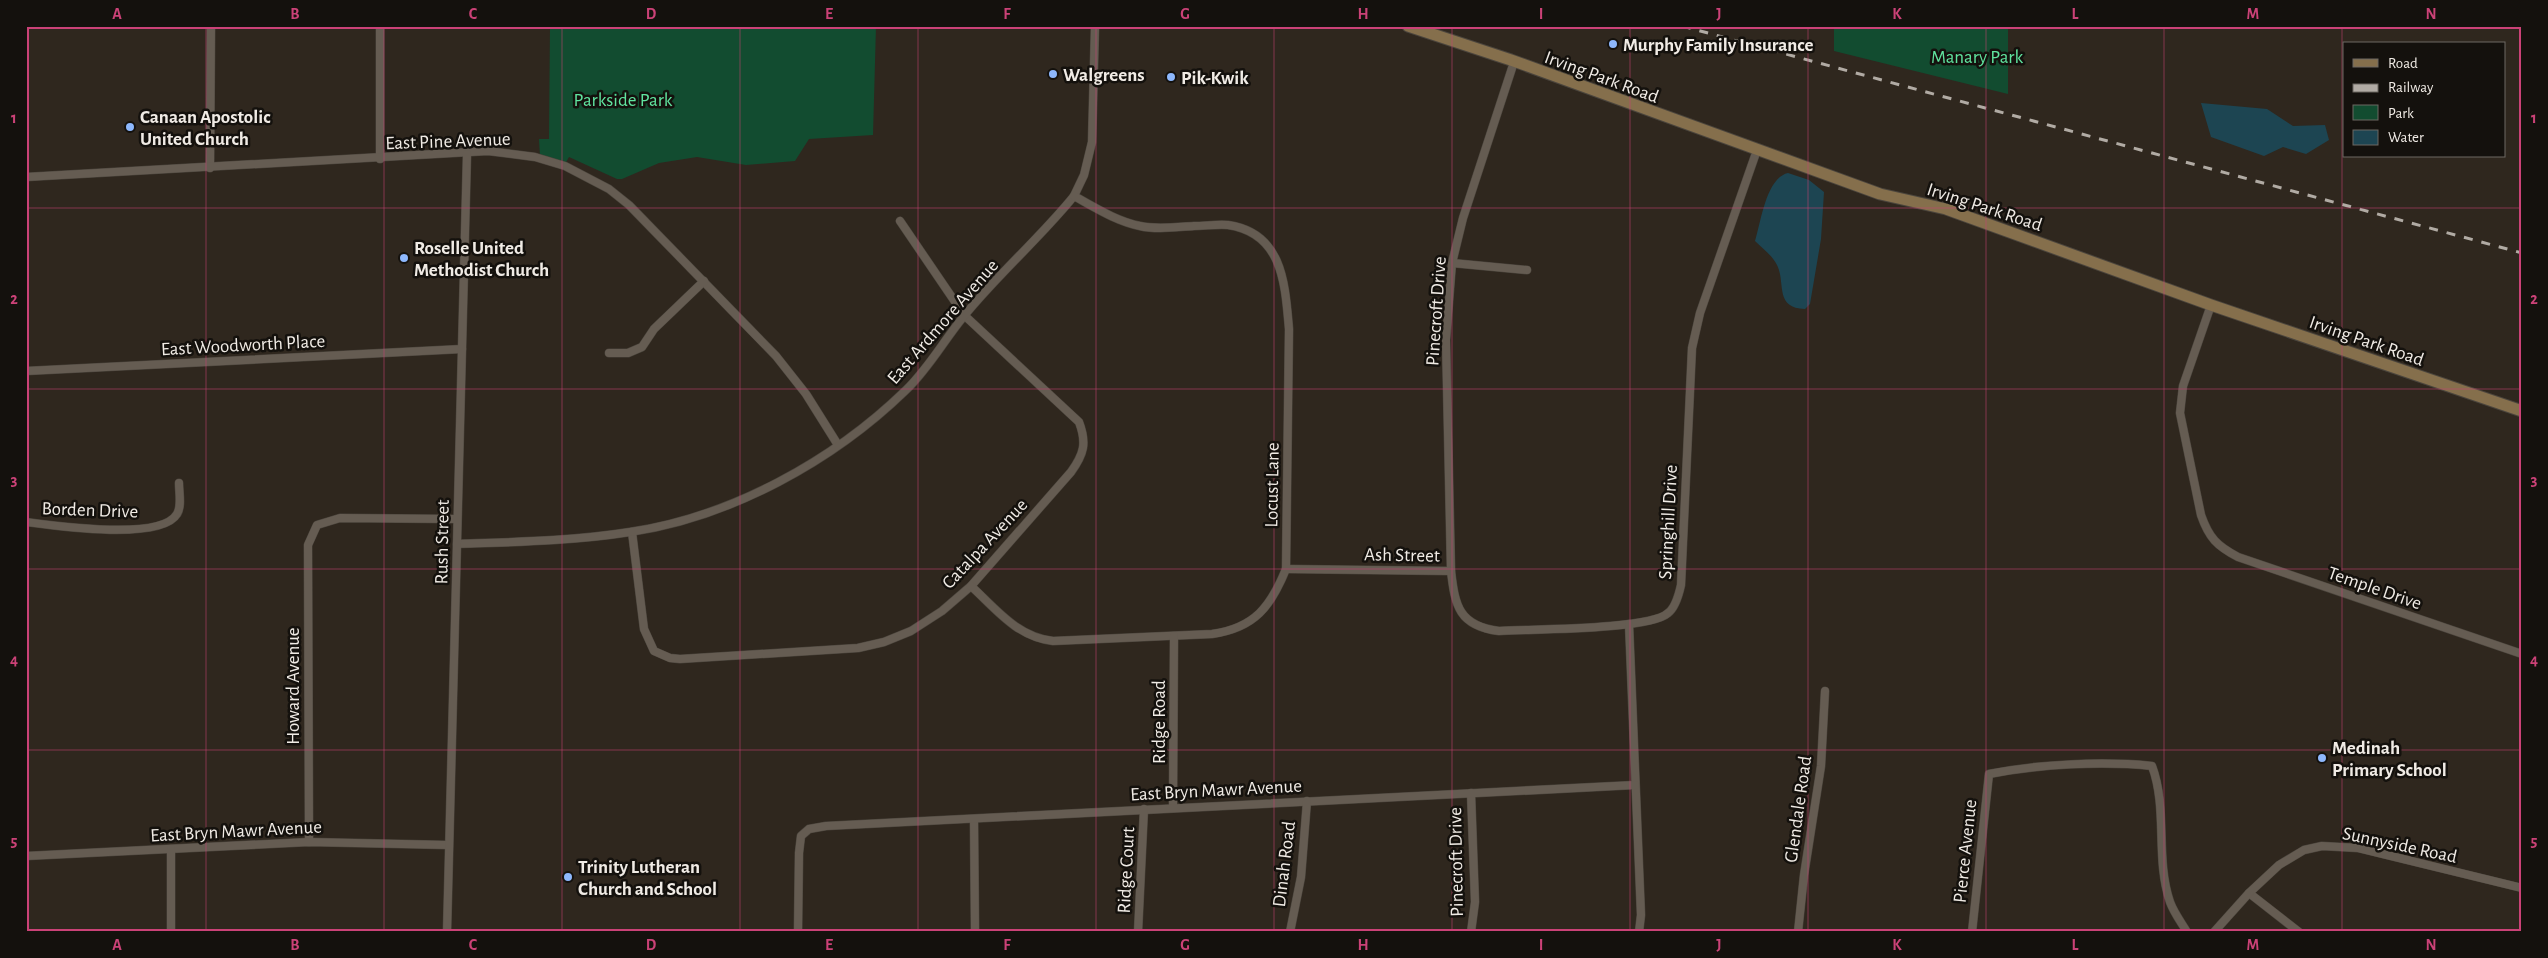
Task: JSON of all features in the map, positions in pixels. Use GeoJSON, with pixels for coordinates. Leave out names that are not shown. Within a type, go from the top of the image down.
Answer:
{"type":"FeatureCollection","features":[{"type":"Feature","properties":{"kind":"main road","name":"Irving Park Road"},"geometry":{"type":"LineString","coordinates":[[1408,26],[1514,62],[1880,194],[1946,209],[2211,305],[2522,411]]}},
{"type":"Feature","properties":{"kind":"street"},"geometry":{"type":"LineString","coordinates":[[210,168],[211,26]]}},
{"type":"Feature","properties":{"kind":"street"},"geometry":{"type":"LineString","coordinates":[[380,26],[380,159]]}},
{"type":"Feature","properties":{"kind":"street","name":"East Ardmore Avenue"},"geometry":{"type":"LineString","coordinates":[[457,544],[580,539],[632,532],[690,517],[742,498],[786,478],[838,445],[905,391],[924,370],[964,315],[1074,196],[1084,175],[1092,142],[1095,26]]}},
{"type":"Feature","properties":{"kind":"street","name":"Pinecroft Drive"},"geometry":{"type":"LineString","coordinates":[[1451,571],[1446,340],[1452,263],[1463,218],[1514,62]]}},
{"type":"Feature","properties":{"kind":"street","name":"Springhill Drive"},"geometry":{"type":"LineString","coordinates":[[1629,624],[1652,621],[1669,613],[1679,594],[1692,348],[1700,313],[1757,150]]}},
{"type":"Feature","properties":{"kind":"street","name":"East Pine Avenue"},"geometry":{"type":"LineString","coordinates":[[26,177],[380,159],[488,151],[525,155],[565,166],[588,176],[609,189],[641,215],[796,380],[817,409],[838,445]]}},
{"type":"Feature","properties":{"kind":"street","name":"Rush Street"},"geometry":{"type":"LineString","coordinates":[[447,932],[467,154]]}},
{"type":"Feature","properties":{"kind":"street","name":"Locust Lane"},"geometry":{"type":"LineString","coordinates":[[971,586],[1014,626],[1037,639],[1052,641],[1174,636],[1225,632],[1259,616],[1276,594],[1286,569],[1289,329],[1286,298],[1274,255],[1262,238],[1246,230],[1227,225],[1142,227],[1112,218],[1074,196]]}},
{"type":"Feature","properties":{"kind":"street","name":"Catalpa Avenue"},"geometry":{"type":"LineString","coordinates":[[632,532],[644,629],[654,651],[670,658],[680,659],[858,648],[884,642],[911,631],[942,611],[971,586],[1071,472],[1084,452],[1085,444],[1079,422],[964,315],[900,221]]}},
{"type":"Feature","properties":{"kind":"street"},"geometry":{"type":"LineString","coordinates":[[1452,263],[1527,270]]}},
{"type":"Feature","properties":{"kind":"street"},"geometry":{"type":"LineString","coordinates":[[609,353],[628,353],[642,347],[654,329],[704,281]]}},
{"type":"Feature","properties":{"kind":"street","name":"Temple Drive"},"geometry":{"type":"LineString","coordinates":[[2211,305],[2183,386],[2180,413],[2201,515],[2205,526],[2218,547],[2238,557],[2522,654]]}},
{"type":"Feature","properties":{"kind":"street","name":"East Woodworth Place"},"geometry":{"type":"LineString","coordinates":[[26,371],[462,349]]}},
{"type":"Feature","properties":{"kind":"street","name":"Borden Drive"},"geometry":{"type":"LineString","coordinates":[[26,522],[90,529],[151,528],[167,524],[180,509],[179,483]]}},
{"type":"Feature","properties":{"kind":"street","name":"Howard Avenue"},"geometry":{"type":"LineString","coordinates":[[309,842],[308,545],[317,525],[340,518],[457,519]]}},
{"type":"Feature","properties":{"kind":"street","name":"Ash Street"},"geometry":{"type":"LineString","coordinates":[[1286,569],[1451,571],[1454,599],[1462,615],[1486,629],[1629,624]]}},
{"type":"Feature","properties":{"kind":"street"},"geometry":{"type":"LineString","coordinates":[[1629,624],[1636,785],[1639,932]]}},
{"type":"Feature","properties":{"kind":"street","name":"Ridge Road"},"geometry":{"type":"LineString","coordinates":[[1173,808],[1174,636]]}},
{"type":"Feature","properties":{"kind":"street","name":"Glendale Road"},"geometry":{"type":"LineString","coordinates":[[1798,932],[1804,876],[1821,766],[1826,691]]}},
{"type":"Feature","properties":{"kind":"street","name":"Pierce Avenue"},"geometry":{"type":"LineString","coordinates":[[1972,932],[1989,774],[2025,768],[2128,763],[2152,766],[2159,783],[2165,881],[2171,904],[2187,932]]}},
{"type":"Feature","properties":{"kind":"street","name":"East Bryn Mawr Avenue"},"geometry":{"type":"LineString","coordinates":[[798,932],[801,836],[809,829],[826,826],[1307,800],[1636,785]]}},
{"type":"Feature","properties":{"kind":"street","name":"Pinecroft Drive"},"geometry":{"type":"LineString","coordinates":[[1471,793],[1475,902],[1471,932]]}},
{"type":"Feature","properties":{"kind":"street","name":"Dinah Road"},"geometry":{"type":"LineString","coordinates":[[1290,932],[1301,877],[1307,800]]}},
{"type":"Feature","properties":{"kind":"street","name":"Ridge Court"},"geometry":{"type":"LineString","coordinates":[[1138,932],[1144,809]]}},
{"type":"Feature","properties":{"kind":"street"},"geometry":{"type":"LineString","coordinates":[[974,819],[975,932]]}},
{"type":"Feature","properties":{"kind":"street","name":"East Bryn Mawr Avenue"},"geometry":{"type":"LineString","coordinates":[[26,856],[309,842],[448,845]]}},
{"type":"Feature","properties":{"kind":"street","name":"Sunnyside Road"},"geometry":{"type":"LineString","coordinates":[[2214,932],[2249,892],[2290,856],[2322,846],[2343,846],[2522,888]]}},
{"type":"Feature","properties":{"kind":"street"},"geometry":{"type":"LineString","coordinates":[[171,850],[171,932]]}},
{"type":"Feature","properties":{"kind":"street"},"geometry":{"type":"LineString","coordinates":[[2249,892],[2299,932]]}},
{"type":"Feature","properties":{"kind":"green space","name":"Parkside Park"},"geometry":{"type":"Polygon","coordinates":[[[550,26],[876,26],[873,135],[809,139],[795,161],[746,165],[697,157],[659,163],[622,179],[617,179],[569,157],[565,164],[540,156],[539,139],[549,139],[550,26]]]}},
{"type":"Feature","properties":{"kind":"green space","name":"Manary Park"},"geometry":{"type":"Polygon","coordinates":[[[1834,26],[2008,26],[2008,94],[1834,51],[1834,26]]]}},
{"type":"Feature","properties":{"kind":"water"},"geometry":{"type":"Polygon","coordinates":[[[2201,103],[2267,109],[2293,126],[2325,125],[2329,140],[2306,154],[2283,147],[2264,156],[2211,137],[2201,103]]]}},
{"type":"Feature","properties":{"kind":"water"},"geometry":{"type":"Polygon","coordinates":[[[1788,173],[1809,180],[1824,192],[1821,239],[1810,304],[1805,309],[1795,308],[1785,299],[1780,272],[1775,261],[1755,241],[1769,192],[1774,183],[1788,173]]]}},
{"type":"Feature","properties":{"kind":"railway"},"geometry":{"type":"LineString","coordinates":[[1682,26],[2522,253]]}},
{"type":"Feature","properties":{"kind":"place","name":"Murphy Family Insurance"},"geometry":{"type":"Point","coordinates":[1613,44]}},
{"type":"Feature","properties":{"kind":"place","name":"Walgreens"},"geometry":{"type":"Point","coordinates":[1053,74]}},
{"type":"Feature","properties":{"kind":"place","name":"Pik-Kwik"},"geometry":{"type":"Point","coordinates":[1171,77]}},
{"type":"Feature","properties":{"kind":"place","name":"Canaan Apostolic United Church"},"geometry":{"type":"Point","coordinates":[130,127]}},
{"type":"Feature","properties":{"kind":"place","name":"Roselle United Methodist Church"},"geometry":{"type":"Point","coordinates":[404,258]}},
{"type":"Feature","properties":{"kind":"place","name":"Medinah Primary School"},"geometry":{"type":"Point","coordinates":[2322,758]}},
{"type":"Feature","properties":{"kind":"place","name":"Trinity Lutheran Church and School"},"geometry":{"type":"Point","coordinates":[568,877]}}]}
